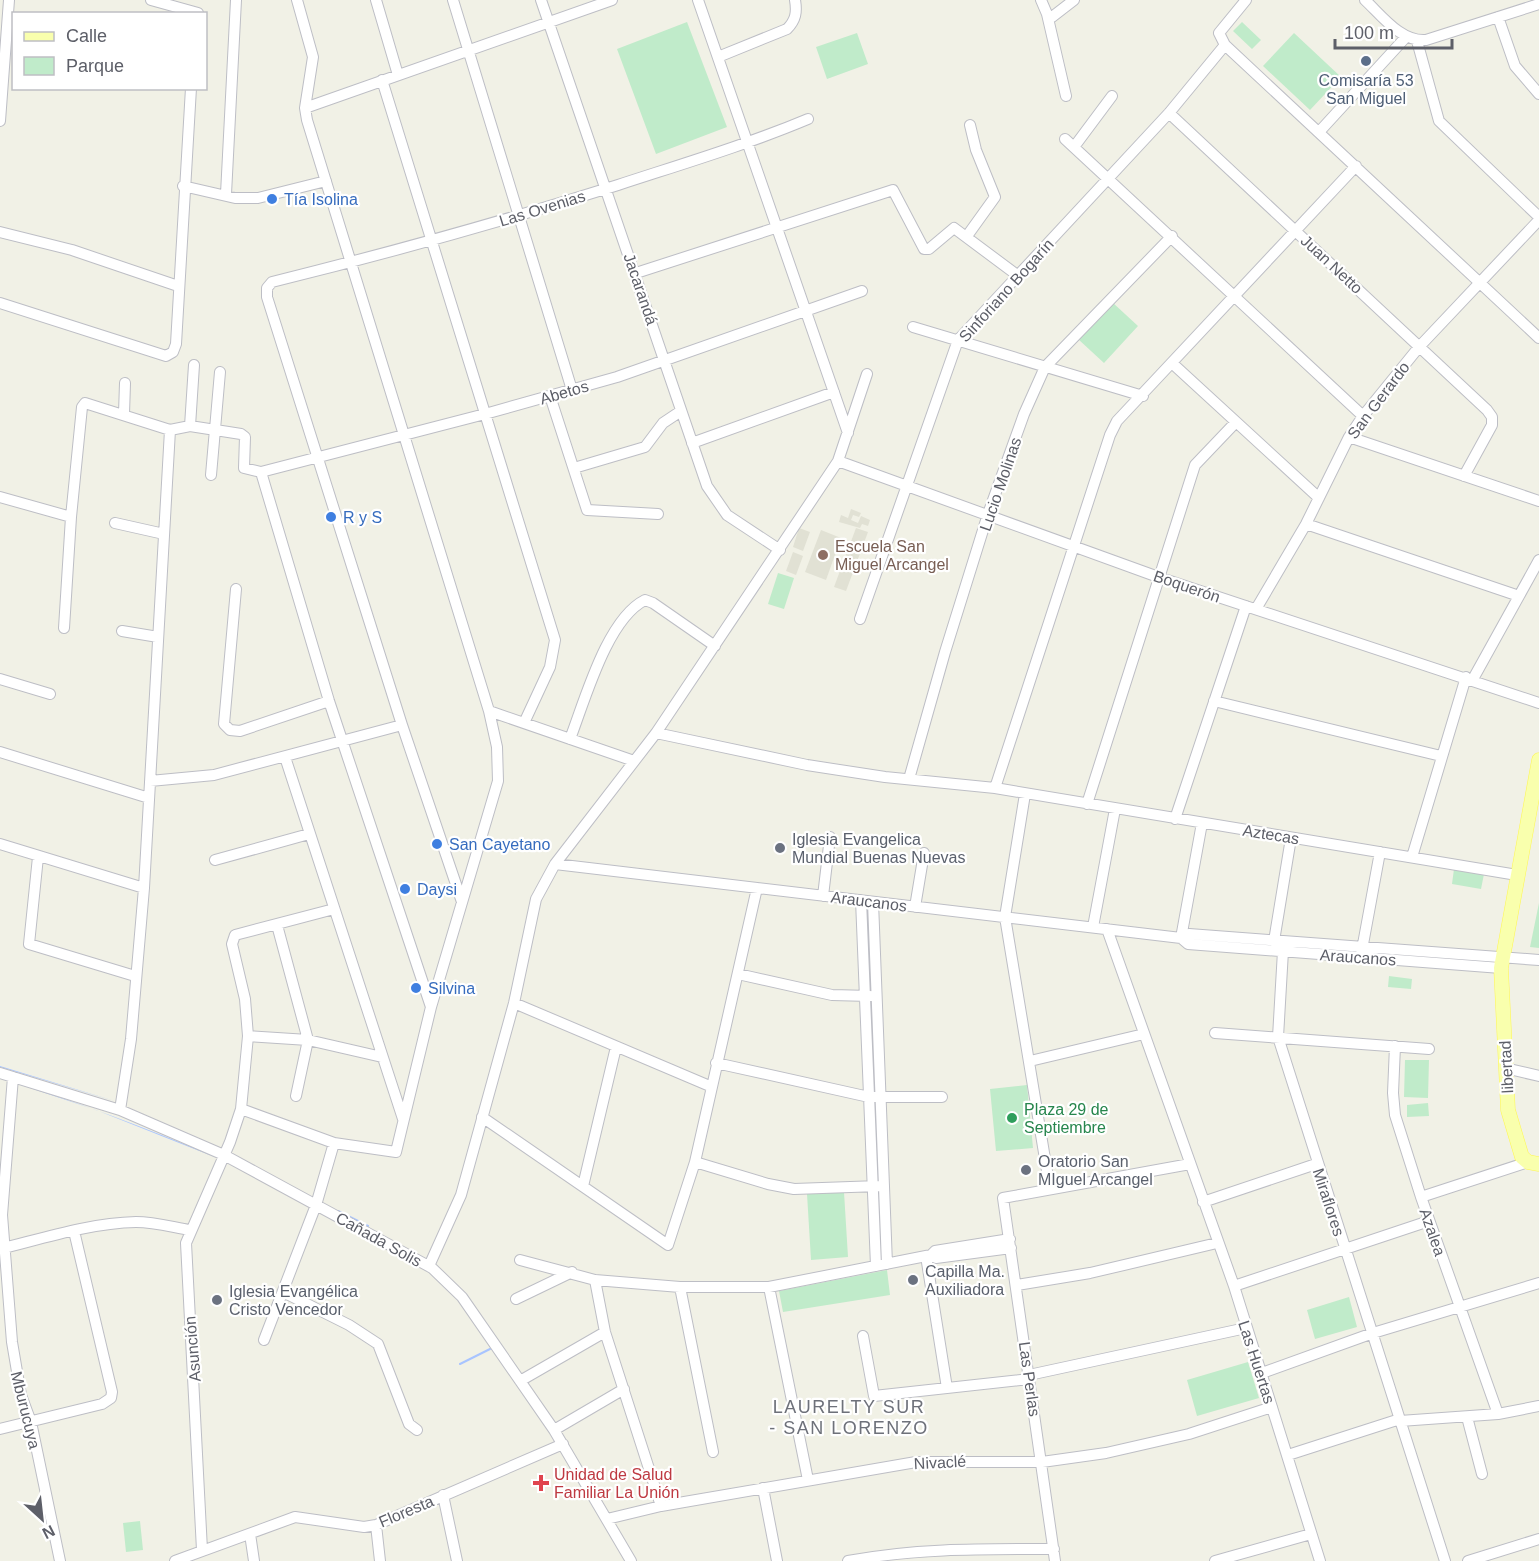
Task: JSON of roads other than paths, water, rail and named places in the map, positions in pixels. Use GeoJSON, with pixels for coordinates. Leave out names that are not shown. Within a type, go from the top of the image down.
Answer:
{"type":"FeatureCollection","features":[{"type":"Feature","properties":{"kind":"main road","name":"libertad"},"geometry":{"type":"LineString","coordinates":[[1534,1163],[1522,1157],[1510,1121],[1505,1068],[1502,963],[1539,760]]}},
{"type":"Feature","properties":{"kind":"street"},"geometry":{"type":"LineString","coordinates":[[0,121],[3,44],[9,0]]}},
{"type":"Feature","properties":{"kind":"street"},"geometry":{"type":"LineString","coordinates":[[150,0],[193,12]]}},
{"type":"Feature","properties":{"kind":"street"},"geometry":{"type":"LineString","coordinates":[[226,194],[236,0]]}},
{"type":"Feature","properties":{"kind":"street"},"geometry":{"type":"LineString","coordinates":[[241,1109],[334,1143],[396,1152],[431,1007],[498,781],[497,747],[489,711],[305,108],[313,57],[297,0]]}},
{"type":"Feature","properties":{"kind":"street"},"geometry":{"type":"LineString","coordinates":[[376,0],[398,75]]}},
{"type":"Feature","properties":{"kind":"street"},"geometry":{"type":"LineString","coordinates":[[453,0],[572,390]]}},
{"type":"Feature","properties":{"kind":"street","name":"Jacarandá"},"geometry":{"type":"LineString","coordinates":[[541,0],[707,486],[727,515],[780,550]]}},
{"type":"Feature","properties":{"kind":"street"},"geometry":{"type":"LineString","coordinates":[[305,108],[612,0]]}},
{"type":"Feature","properties":{"kind":"street"},"geometry":{"type":"LineString","coordinates":[[698,0],[848,434]]}},
{"type":"Feature","properties":{"kind":"street"},"geometry":{"type":"LineString","coordinates":[[718,57],[787,29],[794,22],[797,9],[795,0]]}},
{"type":"Feature","properties":{"kind":"street"},"geometry":{"type":"LineString","coordinates":[[1041,0],[1047,14],[1066,96]]}},
{"type":"Feature","properties":{"kind":"street"},"geometry":{"type":"LineString","coordinates":[[1047,14],[1055,16],[1074,0]]}},
{"type":"Feature","properties":{"kind":"street"},"geometry":{"type":"LineString","coordinates":[[1246,0],[1219,33],[1225,45],[1539,338]]}},
{"type":"Feature","properties":{"kind":"street"},"geometry":{"type":"LineString","coordinates":[[1365,0],[1411,39],[1439,121],[1539,218]]}},
{"type":"Feature","properties":{"kind":"street"},"geometry":{"type":"LineString","coordinates":[[1319,132],[1411,39],[1539,4]]}},
{"type":"Feature","properties":{"kind":"street"},"geometry":{"type":"LineString","coordinates":[[1498,17],[1515,66],[1539,94]]}},
{"type":"Feature","properties":{"kind":"street","name":"Sinforiano Bogarín"},"geometry":{"type":"LineString","coordinates":[[860,619],[958,340],[1169,113],[1225,45]]}},
{"type":"Feature","properties":{"kind":"street"},"geometry":{"type":"LineString","coordinates":[[382,80],[555,640],[550,667],[524,723]]}},
{"type":"Feature","properties":{"kind":"street"},"geometry":{"type":"LineString","coordinates":[[0,303],[166,356],[172,352],[176,344],[183,186],[191,90]]}},
{"type":"Feature","properties":{"kind":"street"},"geometry":{"type":"LineString","coordinates":[[1112,96],[1070,143],[1363,416]]}},
{"type":"Feature","properties":{"kind":"street","name":"Juan Netto"},"geometry":{"type":"LineString","coordinates":[[1169,113],[1296,230],[1492,417],[1492,425],[1464,476]]}},
{"type":"Feature","properties":{"kind":"street","name":"Las Ovenias"},"geometry":{"type":"LineString","coordinates":[[318,458],[267,297],[267,288],[272,282],[432,242],[518,217],[749,143],[808,119]]}},
{"type":"Feature","properties":{"kind":"street"},"geometry":{"type":"LineString","coordinates":[[967,236],[995,197],[976,150],[970,125]]}},
{"type":"Feature","properties":{"kind":"street"},"geometry":{"type":"LineString","coordinates":[[995,788],[1073,544],[1110,435],[1117,422],[1356,166]]}},
{"type":"Feature","properties":{"kind":"street"},"geometry":{"type":"LineString","coordinates":[[183,186],[226,194],[235,198],[258,198],[326,181]]}},
{"type":"Feature","properties":{"kind":"street"},"geometry":{"type":"LineString","coordinates":[[636,273],[893,190],[924,249],[929,249],[954,228],[1017,275]]}},
{"type":"Feature","properties":{"kind":"street","name":"San Gerardo"},"geometry":{"type":"LineString","coordinates":[[1175,819],[1214,700],[1251,607],[1306,524],[1348,437],[1419,347],[1539,218]]}},
{"type":"Feature","properties":{"kind":"street"},"geometry":{"type":"LineString","coordinates":[[0,232],[72,250],[178,286]]}},
{"type":"Feature","properties":{"kind":"street","name":"Lucio Molinas"},"geometry":{"type":"LineString","coordinates":[[909,779],[988,514],[1027,406],[1045,367],[1172,236]]}},
{"type":"Feature","properties":{"kind":"street","name":"Abetos"},"geometry":{"type":"LineString","coordinates":[[261,472],[617,377],[862,291]]}},
{"type":"Feature","properties":{"kind":"street"},"geometry":{"type":"LineString","coordinates":[[913,327],[1143,396]]}},
{"type":"Feature","properties":{"kind":"street"},"geometry":{"type":"LineString","coordinates":[[1173,364],[1319,498]]}},
{"type":"Feature","properties":{"kind":"street"},"geometry":{"type":"LineString","coordinates":[[190,426],[194,365]]}},
{"type":"Feature","properties":{"kind":"street"},"geometry":{"type":"LineString","coordinates":[[211,475],[220,372]]}},
{"type":"Feature","properties":{"kind":"street"},"geometry":{"type":"LineString","coordinates":[[429,1266],[461,1195],[514,1003],[536,899],[555,864],[656,733],[838,461],[867,374]]}},
{"type":"Feature","properties":{"kind":"street"},"geometry":{"type":"LineString","coordinates":[[123,414],[124,382]]}},
{"type":"Feature","properties":{"kind":"street"},"geometry":{"type":"LineString","coordinates":[[692,443],[834,392]]}},
{"type":"Feature","properties":{"kind":"street"},"geometry":{"type":"LineString","coordinates":[[550,396],[587,510],[658,514]]}},
{"type":"Feature","properties":{"kind":"street"},"geometry":{"type":"LineString","coordinates":[[64,628],[71,517],[83,405],[88,402],[170,430],[190,426],[243,435],[244,467],[261,472],[342,742],[431,1007]]}},
{"type":"Feature","properties":{"kind":"street"},"geometry":{"type":"LineString","coordinates":[[574,468],[645,447],[663,423],[681,411]]}},
{"type":"Feature","properties":{"kind":"street"},"geometry":{"type":"LineString","coordinates":[[1087,804],[1161,578],[1195,465],[1236,422]]}},
{"type":"Feature","properties":{"kind":"street"},"geometry":{"type":"LineString","coordinates":[[120,1110],[131,1039],[144,888],[170,430]]}},
{"type":"Feature","properties":{"kind":"street"},"geometry":{"type":"LineString","coordinates":[[1348,437],[1539,501]]}},
{"type":"Feature","properties":{"kind":"street"},"geometry":{"type":"LineString","coordinates":[[318,458],[402,725],[462,902]]}},
{"type":"Feature","properties":{"kind":"street","name":"Boquerón"},"geometry":{"type":"LineString","coordinates":[[838,461],[1073,544],[1161,578],[1470,678],[1539,703]]}},
{"type":"Feature","properties":{"kind":"street"},"geometry":{"type":"LineString","coordinates":[[0,496],[71,517]]}},
{"type":"Feature","properties":{"kind":"street"},"geometry":{"type":"LineString","coordinates":[[115,523],[164,534]]}},
{"type":"Feature","properties":{"kind":"street"},"geometry":{"type":"LineString","coordinates":[[1306,524],[1519,596]]}},
{"type":"Feature","properties":{"kind":"street"},"geometry":{"type":"LineString","coordinates":[[1412,857],[1441,756],[1470,678],[1539,560]]}},
{"type":"Feature","properties":{"kind":"street"},"geometry":{"type":"LineString","coordinates":[[236,589],[224,724],[230,730],[240,731],[329,701]]}},
{"type":"Feature","properties":{"kind":"street"},"geometry":{"type":"LineString","coordinates":[[570,739],[607,648],[624,618],[638,604],[645,600],[653,603],[715,646]]}},
{"type":"Feature","properties":{"kind":"street"},"geometry":{"type":"LineString","coordinates":[[122,631],[158,637]]}},
{"type":"Feature","properties":{"kind":"street"},"geometry":{"type":"LineString","coordinates":[[0,679],[50,694]]}},
{"type":"Feature","properties":{"kind":"street"},"geometry":{"type":"LineString","coordinates":[[1214,700],[1441,756]]}},
{"type":"Feature","properties":{"kind":"street"},"geometry":{"type":"LineString","coordinates":[[489,711],[634,762]]}},
{"type":"Feature","properties":{"kind":"street"},"geometry":{"type":"LineString","coordinates":[[150,781],[213,775],[402,725]]}},
{"type":"Feature","properties":{"kind":"street","name":"Aztecas"},"geometry":{"type":"LineString","coordinates":[[656,733],[702,745],[807,765],[995,788],[1517,874]]}},
{"type":"Feature","properties":{"kind":"street"},"geometry":{"type":"LineString","coordinates":[[0,752],[149,798]]}},
{"type":"Feature","properties":{"kind":"street"},"geometry":{"type":"LineString","coordinates":[[285,757],[403,1119]]}},
{"type":"Feature","properties":{"kind":"street"},"geometry":{"type":"LineString","coordinates":[[1025,794],[1005,917],[1050,1189],[1190,1164]]}},
{"type":"Feature","properties":{"kind":"street"},"geometry":{"type":"LineString","coordinates":[[1093,927],[1114,809]]}},
{"type":"Feature","properties":{"kind":"street"},"geometry":{"type":"LineString","coordinates":[[1182,938],[1202,823]]}},
{"type":"Feature","properties":{"kind":"street"},"geometry":{"type":"LineString","coordinates":[[215,860],[309,834]]}},
{"type":"Feature","properties":{"kind":"street"},"geometry":{"type":"LineString","coordinates":[[823,896],[830,837]]}},
{"type":"Feature","properties":{"kind":"street"},"geometry":{"type":"LineString","coordinates":[[1283,951],[1274,941],[1291,838]]}},
{"type":"Feature","properties":{"kind":"street"},"geometry":{"type":"LineString","coordinates":[[0,844],[144,888]]}},
{"type":"Feature","properties":{"kind":"street"},"geometry":{"type":"LineString","coordinates":[[1361,953],[1380,852]]}},
{"type":"Feature","properties":{"kind":"street"},"geometry":{"type":"LineString","coordinates":[[915,906],[924,853]]}},
{"type":"Feature","properties":{"kind":"street"},"geometry":{"type":"LineString","coordinates":[[38,857],[29,944],[135,976]]}},
{"type":"Feature","properties":{"kind":"street","name":"Araucanos"},"geometry":{"type":"LineString","coordinates":[[555,864],[1182,938],[1189,934],[1274,941],[1361,953]]}},
{"type":"Feature","properties":{"kind":"street"},"geometry":{"type":"LineString","coordinates":[[482,1117],[668,1245],[694,1162],[757,888]]}},
{"type":"Feature","properties":{"kind":"street"},"geometry":{"type":"LineString","coordinates":[[867,901],[881,1265]]}},
{"type":"Feature","properties":{"kind":"street"},"geometry":{"type":"LineString","coordinates":[[296,1096],[308,1040],[277,925],[334,909]]}},
{"type":"Feature","properties":{"kind":"street","name":"Asunción"},"geometry":{"type":"LineString","coordinates":[[202,1550],[186,1260],[190,1230],[224,1155],[241,1109],[248,1036],[245,999],[232,944],[235,935],[277,925]]}},
{"type":"Feature","properties":{"kind":"street","name":"Las Huertas"},"geometry":{"type":"LineString","coordinates":[[1107,929],[1234,1286],[1320,1561]]}},
{"type":"Feature","properties":{"kind":"street","name":"Araucanos"},"geometry":{"type":"LineString","coordinates":[[1182,938],[1188,944],[1283,951],[1361,953],[1502,963],[1539,960]]}},
{"type":"Feature","properties":{"kind":"street","name":"Miraflores"},"geometry":{"type":"LineString","coordinates":[[1283,951],[1278,1037],[1316,1164],[1373,1332],[1445,1561]]}},
{"type":"Feature","properties":{"kind":"street"},"geometry":{"type":"LineString","coordinates":[[738,974],[825,994],[871,996]]}},
{"type":"Feature","properties":{"kind":"street"},"geometry":{"type":"LineString","coordinates":[[514,1003],[712,1087]]}},
{"type":"Feature","properties":{"kind":"street"},"geometry":{"type":"LineString","coordinates":[[1215,1033],[1430,1048]]}},
{"type":"Feature","properties":{"kind":"street"},"geometry":{"type":"LineString","coordinates":[[1030,1061],[1144,1034]]}},
{"type":"Feature","properties":{"kind":"street"},"geometry":{"type":"LineString","coordinates":[[248,1036],[308,1040],[382,1057]]}},
{"type":"Feature","properties":{"kind":"street","name":"Azalea"},"geometry":{"type":"LineString","coordinates":[[1395,1046],[1393,1093],[1395,1115],[1429,1221],[1498,1414]]}},
{"type":"Feature","properties":{"kind":"street"},"geometry":{"type":"LineString","coordinates":[[582,1186],[616,1047]]}},
{"type":"Feature","properties":{"kind":"street"},"geometry":{"type":"LineString","coordinates":[[716,1063],[875,1097],[942,1097]]}},
{"type":"Feature","properties":{"kind":"street"},"geometry":{"type":"LineString","coordinates":[[1505,1068],[1539,1076]]}},
{"type":"Feature","properties":{"kind":"street","name":"Cañada Solis"},"geometry":{"type":"LineString","coordinates":[[0,1073],[120,1110],[224,1155],[429,1266],[462,1297],[554,1430],[631,1561]]}},
{"type":"Feature","properties":{"kind":"street","name":"Mburucuya"},"geometry":{"type":"LineString","coordinates":[[13,1077],[2,1215],[3,1249],[14,1358],[21,1395],[31,1422],[60,1561]]}},
{"type":"Feature","properties":{"kind":"street"},"geometry":{"type":"LineString","coordinates":[[264,1340],[316,1205],[334,1143]]}},
{"type":"Feature","properties":{"kind":"street"},"geometry":{"type":"LineString","coordinates":[[694,1162],[768,1184],[794,1189],[878,1186]]}},
{"type":"Feature","properties":{"kind":"street"},"geometry":{"type":"LineString","coordinates":[[1421,1197],[1534,1163]]}},
{"type":"Feature","properties":{"kind":"street"},"geometry":{"type":"LineString","coordinates":[[1203,1202],[1316,1164]]}},
{"type":"Feature","properties":{"kind":"street","name":"Las Perlas"},"geometry":{"type":"LineString","coordinates":[[1050,1189],[1003,1198],[1055,1561]]}},
{"type":"Feature","properties":{"kind":"street"},"geometry":{"type":"LineString","coordinates":[[1234,1286],[1429,1221]]}},
{"type":"Feature","properties":{"kind":"street"},"geometry":{"type":"LineString","coordinates":[[3,1249],[74,1231],[136,1222],[190,1230]]}},
{"type":"Feature","properties":{"kind":"street"},"geometry":{"type":"LineString","coordinates":[[0,1429],[102,1404],[111,1398],[112,1392],[74,1231]]}},
{"type":"Feature","properties":{"kind":"street"},"geometry":{"type":"LineString","coordinates":[[1017,1285],[1090,1273],[1217,1243]]}},
{"type":"Feature","properties":{"kind":"street"},"geometry":{"type":"LineString","coordinates":[[520,1260],[572,1272],[595,1280],[680,1287],[769,1287],[928,1256],[935,1251],[1010,1244]]}},
{"type":"Feature","properties":{"kind":"street"},"geometry":{"type":"LineString","coordinates":[[928,1256],[947,1388]]}},
{"type":"Feature","properties":{"kind":"street"},"geometry":{"type":"LineString","coordinates":[[516,1299],[572,1272]]}},
{"type":"Feature","properties":{"kind":"street"},"geometry":{"type":"LineString","coordinates":[[595,1280],[605,1332],[661,1506]]}},
{"type":"Feature","properties":{"kind":"street"},"geometry":{"type":"LineString","coordinates":[[1262,1373],[1373,1332],[1539,1282]]}},
{"type":"Feature","properties":{"kind":"street"},"geometry":{"type":"LineString","coordinates":[[680,1287],[713,1452]]}},
{"type":"Feature","properties":{"kind":"street"},"geometry":{"type":"LineString","coordinates":[[769,1287],[808,1480]]}},
{"type":"Feature","properties":{"kind":"street"},"geometry":{"type":"LineString","coordinates":[[284,1288],[378,1344],[409,1424],[417,1430]]}},
{"type":"Feature","properties":{"kind":"street"},"geometry":{"type":"LineString","coordinates":[[863,1336],[874,1396],[1030,1377],[1246,1328]]}},
{"type":"Feature","properties":{"kind":"street"},"geometry":{"type":"LineString","coordinates":[[520,1381],[605,1332]]}},
{"type":"Feature","properties":{"kind":"street"},"geometry":{"type":"LineString","coordinates":[[554,1430],[624,1389]]}},
{"type":"Feature","properties":{"kind":"street"},"geometry":{"type":"LineString","coordinates":[[1288,1455],[1400,1420],[1498,1414],[1539,1406]]}},
{"type":"Feature","properties":{"kind":"street","name":"Nivaclé"},"geometry":{"type":"LineString","coordinates":[[607,1519],[661,1506],[916,1462],[1042,1462],[1106,1452],[1189,1434],[1272,1407]]}},
{"type":"Feature","properties":{"kind":"street"},"geometry":{"type":"LineString","coordinates":[[1467,1417],[1482,1474]]}},
{"type":"Feature","properties":{"kind":"street","name":"Floresta"},"geometry":{"type":"LineString","coordinates":[[175,1561],[295,1517],[364,1527],[376,1526],[563,1444]]}},
{"type":"Feature","properties":{"kind":"street"},"geometry":{"type":"LineString","coordinates":[[763,1488],[777,1561]]}},
{"type":"Feature","properties":{"kind":"street"},"geometry":{"type":"LineString","coordinates":[[443,1495],[457,1561]]}},
{"type":"Feature","properties":{"kind":"street"},"geometry":{"type":"LineString","coordinates":[[376,1526],[380,1561]]}},
{"type":"Feature","properties":{"kind":"street"},"geometry":{"type":"LineString","coordinates":[[250,1534],[254,1561]]}},
{"type":"Feature","properties":{"kind":"street"},"geometry":{"type":"LineString","coordinates":[[1215,1561],[1311,1534]]}},
{"type":"Feature","properties":{"kind":"street"},"geometry":{"type":"LineString","coordinates":[[1468,1561],[1539,1539]]}},
{"type":"Feature","properties":{"kind":"street"},"geometry":{"type":"LineString","coordinates":[[848,1561],[938,1549],[1054,1549]]}},
{"type":"Feature","properties":{"kind":"water"},"geometry":{"type":"Polygon","coordinates":[[[0,1066],[118,1102],[0,1067],[0,1066]]]}},
{"type":"Feature","properties":{"kind":"water"},"geometry":{"type":"Polygon","coordinates":[[[0,1078],[55,1096],[92,1109],[0,1078]]]}},
{"type":"Feature","properties":{"kind":"water"},"geometry":{"type":"Polygon","coordinates":[[[99,1111],[164,1136],[217,1158],[99,1111]]]}},
{"type":"Feature","properties":{"kind":"waterway"},"geometry":{"type":"LineString","coordinates":[[338,1211],[368,1226]]}},
{"type":"Feature","properties":{"kind":"waterway"},"geometry":{"type":"LineString","coordinates":[[460,1364],[490,1349]]}},
{"type":"Feature","properties":{"kind":"place","name":"Comisaría 53 San Miguel"},"geometry":{"type":"Point","coordinates":[1366,61]}},
{"type":"Feature","properties":{"kind":"place","name":"Tía Isolina"},"geometry":{"type":"Point","coordinates":[272,199]}},
{"type":"Feature","properties":{"kind":"place","name":"R y S"},"geometry":{"type":"Point","coordinates":[331,517]}},
{"type":"Feature","properties":{"kind":"place","name":"Escuela San Miguel Arcangel"},"geometry":{"type":"Point","coordinates":[823,555]}},
{"type":"Feature","properties":{"kind":"place","name":"San Cayetano"},"geometry":{"type":"Point","coordinates":[437,844]}},
{"type":"Feature","properties":{"kind":"place","name":"Iglesia Evangelica Mundial Buenas Nuevas"},"geometry":{"type":"Point","coordinates":[780,848]}},
{"type":"Feature","properties":{"kind":"place","name":"Daysi"},"geometry":{"type":"Point","coordinates":[405,889]}},
{"type":"Feature","properties":{"kind":"place","name":"Silvina"},"geometry":{"type":"Point","coordinates":[416,988]}},
{"type":"Feature","properties":{"kind":"place","name":"Plaza 29 de Septiembre"},"geometry":{"type":"Point","coordinates":[1012,1118]}},
{"type":"Feature","properties":{"kind":"place","name":"Oratorio San MIguel Arcangel"},"geometry":{"type":"Point","coordinates":[1026,1170]}},
{"type":"Feature","properties":{"kind":"place","name":"Capilla Ma. Auxiliadora"},"geometry":{"type":"Point","coordinates":[913,1280]}},
{"type":"Feature","properties":{"kind":"place","name":"Iglesia Evangélica Cristo Vencedor"},"geometry":{"type":"Point","coordinates":[217,1300]}},
{"type":"Feature","properties":{"kind":"place","name":"Unidad de Salud Familiar La Unión"},"geometry":{"type":"Point","coordinates":[541,1483]}},
{"type":"Feature","properties":{"kind":"district","name":"LAURELTY SUR - SAN LORENZO"},"geometry":{"type":"Point","coordinates":[849,1417]}}]}
